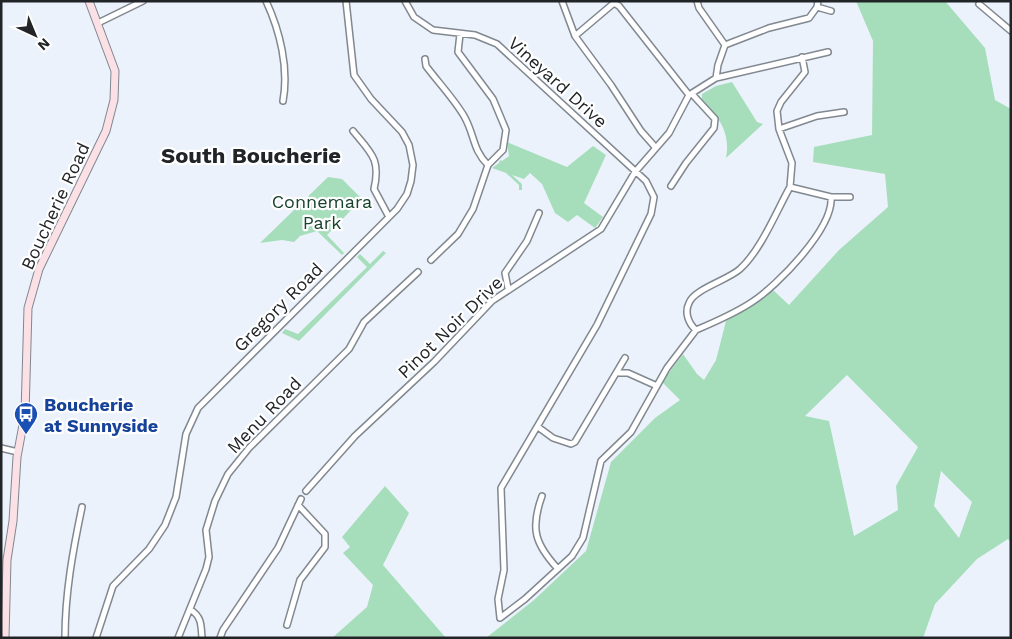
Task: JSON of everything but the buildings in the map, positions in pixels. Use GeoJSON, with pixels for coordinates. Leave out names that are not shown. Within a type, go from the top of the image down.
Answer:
{"type":"FeatureCollection","features":[{"type":"Feature","properties":{"kind":"main road","name":"Boucherie Road"},"geometry":{"type":"LineString","coordinates":[[5,638],[7,560],[13,521],[18,452],[25,414],[28,308],[39,269],[106,131],[114,100],[114,71],[89,1]]}},
{"type":"Feature","properties":{"kind":"street"},"geometry":{"type":"LineString","coordinates":[[98,23],[143,1]]}},
{"type":"Feature","properties":{"kind":"street"},"geometry":{"type":"LineString","coordinates":[[266,1],[279,30],[285,80],[283,101]]}},
{"type":"Feature","properties":{"kind":"street","name":"Gregory Road"},"geometry":{"type":"LineString","coordinates":[[96,638],[113,586],[149,549],[165,525],[176,497],[186,434],[198,408],[389,217],[407,194],[411,181],[412,158],[409,145],[402,132],[371,99],[354,75],[346,1]]}},
{"type":"Feature","properties":{"kind":"street","name":"Vineyard Drive"},"geometry":{"type":"LineString","coordinates":[[405,1],[414,17],[433,30],[475,35],[497,44],[646,181],[654,197],[651,214],[597,325],[501,488],[504,570],[498,599],[500,618],[525,599],[558,569]]}},
{"type":"Feature","properties":{"kind":"street"},"geometry":{"type":"LineString","coordinates":[[562,1],[575,36],[611,85],[641,131],[656,148]]}},
{"type":"Feature","properties":{"kind":"street"},"geometry":{"type":"LineString","coordinates":[[697,1],[698,8],[725,45]]}},
{"type":"Feature","properties":{"kind":"street"},"geometry":{"type":"LineString","coordinates":[[979,2],[1011,31]]}},
{"type":"Feature","properties":{"kind":"street"},"geometry":{"type":"LineString","coordinates":[[575,36],[614,4],[619,6],[690,94],[715,119],[714,128],[686,163],[671,186]]}},
{"type":"Feature","properties":{"kind":"street"},"geometry":{"type":"LineString","coordinates":[[716,78],[725,45],[769,28],[801,22],[809,18],[818,4],[831,12]]}},
{"type":"Feature","properties":{"kind":"street"},"geometry":{"type":"LineString","coordinates":[[431,260],[458,234],[473,209],[488,165],[503,150],[506,130],[493,99],[458,52],[460,34]]}},
{"type":"Feature","properties":{"kind":"street","name":"Pinot Noir Drive"},"geometry":{"type":"LineString","coordinates":[[306,491],[355,436],[434,362],[492,300],[601,229],[635,172],[669,133],[690,94],[716,78],[828,52]]}},
{"type":"Feature","properties":{"kind":"street"},"geometry":{"type":"LineString","coordinates":[[696,330],[689,324],[687,312],[689,302],[696,295],[740,269],[761,241],[790,187],[792,163],[779,129],[777,111],[780,102],[805,72],[802,57]]}},
{"type":"Feature","properties":{"kind":"street"},"geometry":{"type":"LineString","coordinates":[[425,59],[426,66],[463,114],[469,126],[478,155],[488,165]]}},
{"type":"Feature","properties":{"kind":"street"},"geometry":{"type":"LineString","coordinates":[[779,129],[817,116],[844,112]]}},
{"type":"Feature","properties":{"kind":"street"},"geometry":{"type":"LineString","coordinates":[[353,131],[375,158],[378,172],[374,189],[389,217]]}},
{"type":"Feature","properties":{"kind":"street"},"geometry":{"type":"LineString","coordinates":[[790,187],[830,197],[850,197]]}},
{"type":"Feature","properties":{"kind":"street"},"geometry":{"type":"LineString","coordinates":[[542,496],[535,525],[537,541],[543,553],[558,569],[572,556],[583,538],[601,461],[631,432],[667,368],[696,330],[753,302],[778,280],[810,244],[823,225],[829,213],[830,197]]}},
{"type":"Feature","properties":{"kind":"street"},"geometry":{"type":"LineString","coordinates":[[508,288],[505,272],[527,241],[539,213]]}},
{"type":"Feature","properties":{"kind":"street","name":"Menu Road"},"geometry":{"type":"LineString","coordinates":[[178,638],[191,610],[208,557],[206,530],[215,501],[228,474],[249,448],[349,349],[364,322],[418,272]]}},
{"type":"Feature","properties":{"kind":"street"},"geometry":{"type":"LineString","coordinates":[[538,427],[553,438],[571,444],[575,442],[625,358]]}},
{"type":"Feature","properties":{"kind":"street"},"geometry":{"type":"LineString","coordinates":[[618,372],[657,386]]}},
{"type":"Feature","properties":{"kind":"street"},"geometry":{"type":"LineString","coordinates":[[1,448],[18,452]]}},
{"type":"Feature","properties":{"kind":"street"},"geometry":{"type":"LineString","coordinates":[[220,638],[223,630],[278,548],[301,499]]}},
{"type":"Feature","properties":{"kind":"street"},"geometry":{"type":"LineString","coordinates":[[286,625],[300,580],[325,547],[325,534],[298,505]]}},
{"type":"Feature","properties":{"kind":"street"},"geometry":{"type":"LineString","coordinates":[[65,638],[65,612],[72,558],[82,507]]}},
{"type":"Feature","properties":{"kind":"street"},"geometry":{"type":"LineString","coordinates":[[191,610],[197,614],[201,624],[202,638]]}},
{"type":"Feature","properties":{"kind":"green space"},"geometry":{"type":"Polygon","coordinates":[[[856,1],[945,1],[985,48],[995,100],[1011,109],[1011,542],[1008,539],[977,559],[935,604],[923,638],[486,638],[534,600],[586,551],[611,462],[655,418],[680,400],[662,382],[683,354],[697,374],[704,380],[716,360],[726,321],[751,306],[772,289],[789,305],[839,250],[888,207],[885,174],[813,162],[814,147],[872,135],[873,41],[856,1]],[[847,375],[805,416],[829,421],[854,536],[898,510],[896,486],[918,447],[847,375]],[[941,471],[934,506],[959,538],[972,502],[941,471]]]}},
{"type":"Feature","properties":{"kind":"green space"},"geometry":{"type":"Polygon","coordinates":[[[732,82],[757,122],[763,124],[726,158],[727,140],[725,132],[718,118],[702,99],[702,94],[716,86],[732,82]]]}},
{"type":"Feature","properties":{"kind":"green space"},"geometry":{"type":"Polygon","coordinates":[[[507,142],[567,167],[593,146],[606,155],[584,203],[603,217],[595,228],[577,215],[568,222],[555,213],[542,184],[530,173],[524,179],[512,175],[522,184],[522,190],[519,190],[519,185],[506,173],[492,168],[500,160],[502,161],[509,156],[507,142]]]}},
{"type":"Feature","properties":{"kind":"green space","name":"Connemara Park"},"geometry":{"type":"Polygon","coordinates":[[[328,177],[342,179],[362,199],[327,235],[344,253],[342,255],[317,231],[300,236],[294,242],[282,240],[260,243],[328,177]]]}},
{"type":"Feature","properties":{"kind":"green space"},"geometry":{"type":"Polygon","coordinates":[[[383,251],[386,253],[299,341],[282,333],[285,329],[298,334],[367,267],[357,257],[360,254],[370,264],[383,251]]]}},
{"type":"Feature","properties":{"kind":"green space"},"geometry":{"type":"Polygon","coordinates":[[[385,486],[409,513],[383,565],[446,638],[332,638],[367,607],[373,585],[343,553],[350,547],[342,537],[385,486]]]}},
{"type":"Feature","properties":{"kind":"place","name":"Boucherie at Sunnyside"},"geometry":{"type":"Point","coordinates":[26,435]}},
{"type":"Feature","properties":{"kind":"district","name":"South Boucherie"},"geometry":{"type":"Point","coordinates":[251,155]}}]}
